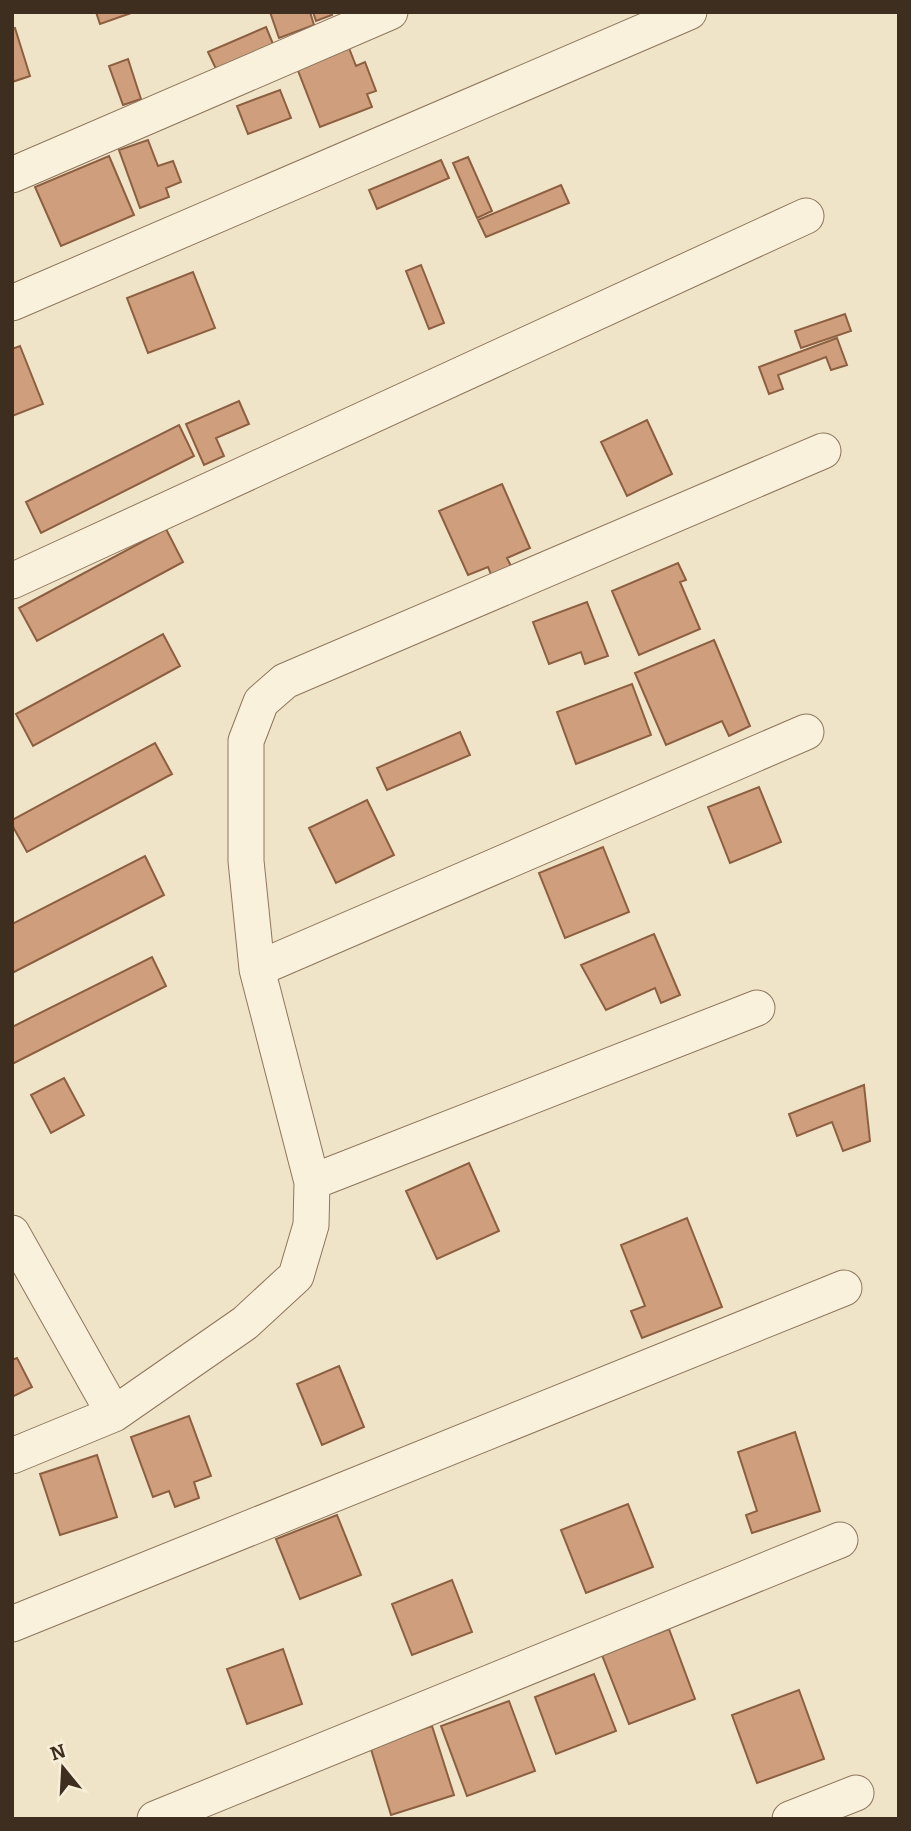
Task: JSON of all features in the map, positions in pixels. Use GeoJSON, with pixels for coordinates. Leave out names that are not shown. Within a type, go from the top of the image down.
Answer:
{"type":"FeatureCollection","features":[{"type":"Feature","properties":{"kind":"street"},"geometry":{"type":"LineString","coordinates":[[12,175],[390,12]]}},
{"type":"Feature","properties":{"kind":"street"},"geometry":{"type":"LineString","coordinates":[[12,303],[689,12]]}},
{"type":"Feature","properties":{"kind":"street"},"geometry":{"type":"LineString","coordinates":[[12,581],[806,216]]}},
{"type":"Feature","properties":{"kind":"street"},"geometry":{"type":"LineString","coordinates":[[12,1457],[114,1414],[245,1323],[296,1276],[310,1225],[312,1182],[257,969],[246,861],[246,741],[261,702],[285,681],[823,451]]}},
{"type":"Feature","properties":{"kind":"street"},"geometry":{"type":"LineString","coordinates":[[257,969],[806,732]]}},
{"type":"Feature","properties":{"kind":"street"},"geometry":{"type":"LineString","coordinates":[[312,1182],[757,1008]]}},
{"type":"Feature","properties":{"kind":"street"},"geometry":{"type":"LineString","coordinates":[[12,1233],[114,1414]]}},
{"type":"Feature","properties":{"kind":"street"},"geometry":{"type":"LineString","coordinates":[[12,1624],[844,1288]]}},
{"type":"Feature","properties":{"kind":"street"},"geometry":{"type":"LineString","coordinates":[[155,1819],[840,1540]]}},
{"type":"Feature","properties":{"kind":"street"},"geometry":{"type":"LineString","coordinates":[[790,1819],[856,1793]]}},
{"type":"Feature","properties":{"kind":"building"},"geometry":{"type":"Polygon","coordinates":[[[96,12],[134,12],[100,24],[96,12]]]}},
{"type":"Feature","properties":{"kind":"building"},"geometry":{"type":"Polygon","coordinates":[[[270,12],[310,12],[314,25],[279,38],[270,12]]]}},
{"type":"Feature","properties":{"kind":"building"},"geometry":{"type":"Polygon","coordinates":[[[313,12],[331,12],[332,15],[316,21],[313,12]]]}},
{"type":"Feature","properties":{"kind":"building"},"geometry":{"type":"Polygon","coordinates":[[[266,27],[273,44],[216,69],[208,52],[266,27]]]}},
{"type":"Feature","properties":{"kind":"building"},"geometry":{"type":"Polygon","coordinates":[[[15,28],[30,76],[12,82],[12,29],[15,28]]]}},
{"type":"Feature","properties":{"kind":"building"},"geometry":{"type":"Polygon","coordinates":[[[349,48],[356,66],[365,62],[376,91],[367,94],[372,107],[320,127],[297,68],[349,48]]]}},
{"type":"Feature","properties":{"kind":"building"},"geometry":{"type":"Polygon","coordinates":[[[128,59],[141,99],[123,105],[109,66],[128,59]]]}},
{"type":"Feature","properties":{"kind":"building"},"geometry":{"type":"Polygon","coordinates":[[[280,90],[291,118],[248,134],[237,106],[280,90]]]}},
{"type":"Feature","properties":{"kind":"building"},"geometry":{"type":"Polygon","coordinates":[[[148,140],[158,166],[173,161],[181,182],[166,188],[169,197],[140,208],[119,150],[148,140]]]}},
{"type":"Feature","properties":{"kind":"building"},"geometry":{"type":"Polygon","coordinates":[[[109,156],[134,215],[61,246],[35,187],[109,156]]]}},
{"type":"Feature","properties":{"kind":"building"},"geometry":{"type":"Polygon","coordinates":[[[468,157],[492,211],[477,218],[453,163],[468,157]]]}},
{"type":"Feature","properties":{"kind":"building"},"geometry":{"type":"Polygon","coordinates":[[[441,160],[449,178],[377,209],[369,190],[441,160]]]}},
{"type":"Feature","properties":{"kind":"building"},"geometry":{"type":"Polygon","coordinates":[[[561,185],[569,203],[486,237],[478,220],[561,185]]]}},
{"type":"Feature","properties":{"kind":"building"},"geometry":{"type":"Polygon","coordinates":[[[421,265],[444,323],[429,329],[406,271],[421,265]]]}},
{"type":"Feature","properties":{"kind":"building"},"geometry":{"type":"Polygon","coordinates":[[[193,272],[215,328],[148,353],[127,298],[193,272]]]}},
{"type":"Feature","properties":{"kind":"building"},"geometry":{"type":"Polygon","coordinates":[[[845,314],[851,331],[801,348],[795,331],[845,314]]]}},
{"type":"Feature","properties":{"kind":"building"},"geometry":{"type":"Polygon","coordinates":[[[837,338],[847,365],[831,370],[826,357],[778,375],[783,389],[769,394],[759,367],[837,338]]]}},
{"type":"Feature","properties":{"kind":"building"},"geometry":{"type":"Polygon","coordinates":[[[20,346],[43,404],[12,416],[12,349],[20,346]]]}},
{"type":"Feature","properties":{"kind":"building"},"geometry":{"type":"Polygon","coordinates":[[[239,401],[249,424],[216,438],[224,456],[204,465],[186,424],[239,401]]]}},
{"type":"Feature","properties":{"kind":"building"},"geometry":{"type":"Polygon","coordinates":[[[647,420],[672,474],[627,496],[601,442],[647,420]]]}},
{"type":"Feature","properties":{"kind":"building"},"geometry":{"type":"Polygon","coordinates":[[[179,425],[194,456],[41,533],[26,502],[179,425]]]}},
{"type":"Feature","properties":{"kind":"building"},"geometry":{"type":"Polygon","coordinates":[[[502,484],[530,548],[507,558],[512,568],[492,577],[488,567],[468,575],[439,511],[502,484]]]}},
{"type":"Feature","properties":{"kind":"building"},"geometry":{"type":"Polygon","coordinates":[[[166,529],[183,562],[37,641],[19,608],[166,529]]]}},
{"type":"Feature","properties":{"kind":"building"},"geometry":{"type":"Polygon","coordinates":[[[678,563],[686,580],[680,582],[700,629],[639,655],[612,591],[678,563]]]}},
{"type":"Feature","properties":{"kind":"building"},"geometry":{"type":"Polygon","coordinates":[[[587,602],[608,656],[585,664],[581,652],[549,664],[533,622],[587,602]]]}},
{"type":"Feature","properties":{"kind":"building"},"geometry":{"type":"Polygon","coordinates":[[[163,634],[180,666],[33,746],[16,714],[163,634]]]}},
{"type":"Feature","properties":{"kind":"building"},"geometry":{"type":"Polygon","coordinates":[[[714,640],[750,726],[729,736],[722,721],[666,745],[635,673],[714,640]]]}},
{"type":"Feature","properties":{"kind":"building"},"geometry":{"type":"Polygon","coordinates":[[[632,684],[651,735],[576,764],[557,712],[632,684]]]}},
{"type":"Feature","properties":{"kind":"building"},"geometry":{"type":"Polygon","coordinates":[[[460,732],[470,755],[387,790],[377,768],[460,732]]]}},
{"type":"Feature","properties":{"kind":"building"},"geometry":{"type":"Polygon","coordinates":[[[155,743],[172,774],[27,852],[12,825],[12,820],[155,743]]]}},
{"type":"Feature","properties":{"kind":"building"},"geometry":{"type":"Polygon","coordinates":[[[759,787],[781,842],[730,863],[708,807],[759,787]]]}},
{"type":"Feature","properties":{"kind":"building"},"geometry":{"type":"Polygon","coordinates":[[[367,800],[394,855],[336,883],[309,828],[367,800]]]}},
{"type":"Feature","properties":{"kind":"building"},"geometry":{"type":"Polygon","coordinates":[[[603,847],[629,912],[565,938],[539,873],[603,847]]]}},
{"type":"Feature","properties":{"kind":"building"},"geometry":{"type":"Polygon","coordinates":[[[145,856],[164,895],[12,973],[12,924],[145,856]]]}},
{"type":"Feature","properties":{"kind":"building"},"geometry":{"type":"Polygon","coordinates":[[[654,934],[680,995],[661,1003],[655,988],[606,1010],[581,965],[654,934]]]}},
{"type":"Feature","properties":{"kind":"building"},"geometry":{"type":"Polygon","coordinates":[[[152,957],[166,986],[12,1064],[12,1027],[152,957]]]}},
{"type":"Feature","properties":{"kind":"building"},"geometry":{"type":"Polygon","coordinates":[[[64,1078],[84,1115],[51,1133],[31,1095],[64,1078]]]}},
{"type":"Feature","properties":{"kind":"building"},"geometry":{"type":"Polygon","coordinates":[[[864,1085],[870,1141],[843,1151],[832,1122],[797,1136],[789,1114],[864,1085]]]}},
{"type":"Feature","properties":{"kind":"building"},"geometry":{"type":"Polygon","coordinates":[[[469,1163],[499,1231],[437,1259],[406,1191],[469,1163]]]}},
{"type":"Feature","properties":{"kind":"building"},"geometry":{"type":"Polygon","coordinates":[[[687,1218],[722,1307],[642,1338],[631,1311],[645,1306],[621,1245],[687,1218]]]}},
{"type":"Feature","properties":{"kind":"building"},"geometry":{"type":"Polygon","coordinates":[[[17,1358],[32,1387],[12,1397],[12,1360],[17,1358]]]}},
{"type":"Feature","properties":{"kind":"building"},"geometry":{"type":"Polygon","coordinates":[[[339,1366],[364,1427],[322,1445],[297,1384],[339,1366]]]}},
{"type":"Feature","properties":{"kind":"building"},"geometry":{"type":"Polygon","coordinates":[[[189,1416],[211,1476],[194,1482],[199,1498],[175,1507],[169,1491],[153,1497],[131,1437],[189,1416]]]}},
{"type":"Feature","properties":{"kind":"building"},"geometry":{"type":"Polygon","coordinates":[[[795,1432],[820,1511],[752,1533],[746,1515],[757,1511],[738,1452],[795,1432]]]}},
{"type":"Feature","properties":{"kind":"building"},"geometry":{"type":"Polygon","coordinates":[[[97,1455],[117,1517],[60,1535],[40,1474],[97,1455]]]}},
{"type":"Feature","properties":{"kind":"building"},"geometry":{"type":"Polygon","coordinates":[[[628,1504],[653,1567],[586,1593],[561,1530],[628,1504]]]}},
{"type":"Feature","properties":{"kind":"building"},"geometry":{"type":"Polygon","coordinates":[[[337,1515],[361,1575],[300,1599],[276,1539],[337,1515]]]}},
{"type":"Feature","properties":{"kind":"building"},"geometry":{"type":"Polygon","coordinates":[[[452,1580],[472,1632],[412,1655],[392,1604],[452,1580]]]}},
{"type":"Feature","properties":{"kind":"building"},"geometry":{"type":"Polygon","coordinates":[[[669,1629],[695,1699],[629,1724],[602,1655],[669,1629]]]}},
{"type":"Feature","properties":{"kind":"building"},"geometry":{"type":"Polygon","coordinates":[[[283,1649],[302,1704],[247,1724],[227,1669],[283,1649]]]}},
{"type":"Feature","properties":{"kind":"building"},"geometry":{"type":"Polygon","coordinates":[[[594,1674],[616,1731],[556,1754],[535,1697],[594,1674]]]}},
{"type":"Feature","properties":{"kind":"building"},"geometry":{"type":"Polygon","coordinates":[[[799,1690],[824,1759],[757,1783],[732,1715],[799,1690]]]}},
{"type":"Feature","properties":{"kind":"building"},"geometry":{"type":"Polygon","coordinates":[[[509,1701],[535,1771],[467,1796],[441,1726],[509,1701]]]}},
{"type":"Feature","properties":{"kind":"building"},"geometry":{"type":"Polygon","coordinates":[[[432,1726],[454,1795],[391,1815],[370,1746],[432,1726]]]}}]}
